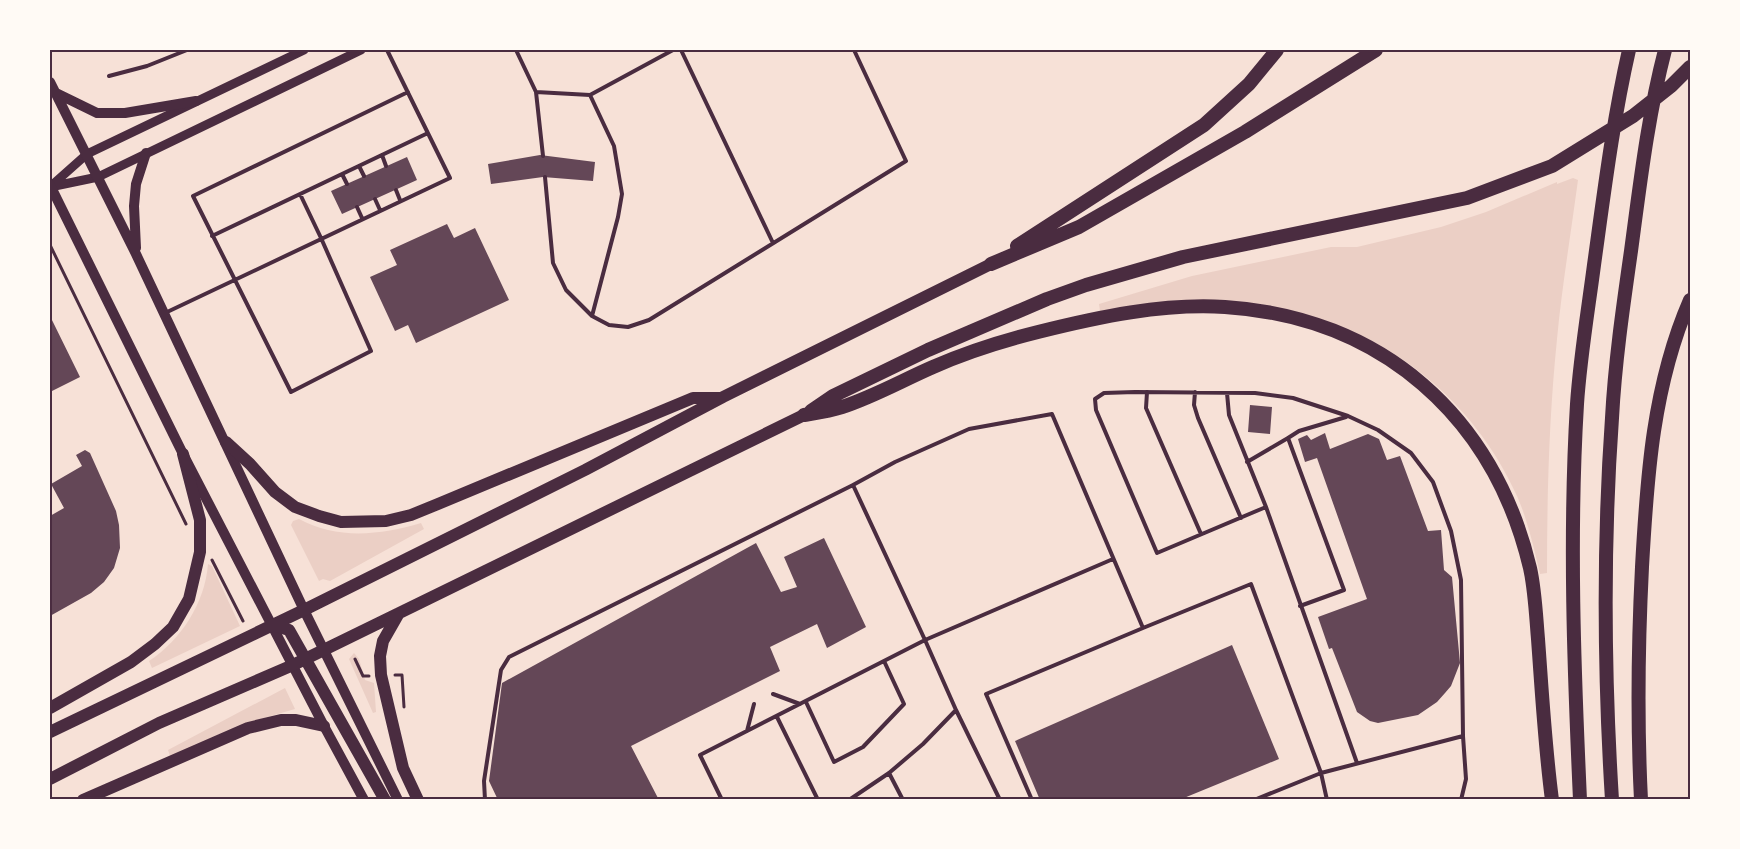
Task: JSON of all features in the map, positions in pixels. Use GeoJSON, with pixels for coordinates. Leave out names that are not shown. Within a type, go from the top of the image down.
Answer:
{"type":"FeatureCollection","features":[{"type":"Feature","properties":{"kind":"highway"},"geometry":{"type":"LineString","coordinates":[[990,264],[1204,125],[1249,84],[1277,50]]}},
{"type":"Feature","properties":{"kind":"highway"},"geometry":{"type":"LineString","coordinates":[[990,264],[1079,227],[1245,132],[1377,50]]}},
{"type":"Feature","properties":{"kind":"highway"},"geometry":{"type":"LineString","coordinates":[[1580,800],[1575,702],[1574,514],[1577,403],[1604,189],[1629,50]]}},
{"type":"Feature","properties":{"kind":"highway"},"geometry":{"type":"LineString","coordinates":[[1612,800],[1606,626],[1607,514],[1612,417],[1620,332],[1638,194],[1665,50]]}},
{"type":"Feature","properties":{"kind":"highway"},"geometry":{"type":"LineString","coordinates":[[804,415],[833,396],[928,350],[1047,298],[1086,285],[1183,257],[1467,198],[1552,166],[1633,116],[1671,87],[1690,67]]}},
{"type":"Feature","properties":{"kind":"highway"},"geometry":{"type":"LineString","coordinates":[[1641,800],[1637,662],[1652,439],[1670,354],[1690,300]]}},
{"type":"Feature","properties":{"kind":"highway"},"geometry":{"type":"LineString","coordinates":[[804,415],[842,407],[992,344],[1050,329],[1142,312],[1190,306],[1235,308],[1286,317],[1354,338],[1404,368],[1426,386],[1450,411],[1486,459],[1511,508],[1531,571],[1552,800]]}},
{"type":"Feature","properties":{"kind":"main road"},"geometry":{"type":"LineString","coordinates":[[50,82],[136,254],[304,610],[398,800]]}},
{"type":"Feature","properties":{"kind":"main road"},"geometry":{"type":"LineString","coordinates":[[55,93],[97,113],[126,113],[196,101]]}},
{"type":"Feature","properties":{"kind":"main road"},"geometry":{"type":"LineString","coordinates":[[136,254],[134,206],[136,184],[146,153]]}},
{"type":"Feature","properties":{"kind":"main road"},"geometry":{"type":"LineString","coordinates":[[50,186],[183,454],[364,800]]}},
{"type":"Feature","properties":{"kind":"main road"},"geometry":{"type":"LineString","coordinates":[[50,732],[575,476],[723,398],[990,264]]}},
{"type":"Feature","properties":{"kind":"main road"},"geometry":{"type":"LineString","coordinates":[[226,442],[275,492],[295,507],[341,522],[386,521],[420,511],[693,398],[723,398]]}},
{"type":"Feature","properties":{"kind":"main road"},"geometry":{"type":"LineString","coordinates":[[50,779],[159,723],[293,665],[804,415]]}},
{"type":"Feature","properties":{"kind":"main road"},"geometry":{"type":"LineString","coordinates":[[50,708],[131,663],[156,644],[173,627],[189,599],[200,555],[201,520],[183,454]]}},
{"type":"Feature","properties":{"kind":"main road"},"geometry":{"type":"LineString","coordinates":[[399,612],[383,641],[380,656],[381,675],[403,768],[418,800]]}},
{"type":"Feature","properties":{"kind":"main road"},"geometry":{"type":"LineString","coordinates":[[273,625],[289,630],[385,800]]}},
{"type":"Feature","properties":{"kind":"main road"},"geometry":{"type":"LineString","coordinates":[[83,800],[249,729],[281,720],[296,720],[324,726]]}},
{"type":"Feature","properties":{"kind":"street"},"geometry":{"type":"LineString","coordinates":[[50,186],[87,154],[304,50]]}},
{"type":"Feature","properties":{"kind":"street"},"geometry":{"type":"LineString","coordinates":[[50,186],[98,177],[361,50]]}},
{"type":"Feature","properties":{"kind":"lane"},"geometry":{"type":"LineString","coordinates":[[109,76],[147,66],[187,50]]}},
{"type":"Feature","properties":{"kind":"lane"},"geometry":{"type":"LineString","coordinates":[[164,314],[450,178],[387,50]]}},
{"type":"Feature","properties":{"kind":"lane"},"geometry":{"type":"LineString","coordinates":[[516,50],[536,92],[543,156]]}},
{"type":"Feature","properties":{"kind":"lane"},"geometry":{"type":"LineString","coordinates":[[536,92],[590,95],[673,50]]}},
{"type":"Feature","properties":{"kind":"lane"},"geometry":{"type":"LineString","coordinates":[[681,50],[773,243]]}},
{"type":"Feature","properties":{"kind":"lane"},"geometry":{"type":"LineString","coordinates":[[545,177],[553,263],[566,290],[592,316],[609,325],[628,327],[649,320],[906,160],[854,50]]}},
{"type":"Feature","properties":{"kind":"lane"},"geometry":{"type":"LineString","coordinates":[[300,194],[371,351],[291,392],[193,196],[408,92]]}},
{"type":"Feature","properties":{"kind":"lane"},"geometry":{"type":"LineString","coordinates":[[590,95],[614,146],[622,194],[592,316]]}},
{"type":"Feature","properties":{"kind":"lane"},"geometry":{"type":"LineString","coordinates":[[212,236],[428,133]]}},
{"type":"Feature","properties":{"kind":"lane"},"geometry":{"type":"LineString","coordinates":[[382,155],[386,166]]}},
{"type":"Feature","properties":{"kind":"lane"},"geometry":{"type":"LineString","coordinates":[[359,166],[364,176]]}},
{"type":"Feature","properties":{"kind":"lane"},"geometry":{"type":"LineString","coordinates":[[342,174],[347,184]]}},
{"type":"Feature","properties":{"kind":"lane"},"geometry":{"type":"LineString","coordinates":[[396,190],[400,200]]}},
{"type":"Feature","properties":{"kind":"lane"},"geometry":{"type":"LineString","coordinates":[[375,199],[380,210]]}},
{"type":"Feature","properties":{"kind":"lane"},"geometry":{"type":"LineString","coordinates":[[357,207],[362,218]]}},
{"type":"Feature","properties":{"kind":"lane"},"geometry":{"type":"LineString","coordinates":[[1147,392],[1146,408],[1201,534]]}},
{"type":"Feature","properties":{"kind":"lane"},"geometry":{"type":"LineString","coordinates":[[1266,507],[1157,553],[1096,410],[1095,399],[1104,393],[1147,392],[1254,393],[1293,398],[1348,416],[1378,430],[1411,453],[1433,482],[1451,531],[1461,580],[1463,736],[1466,779],[1461,800]]}},
{"type":"Feature","properties":{"kind":"lane"},"geometry":{"type":"LineString","coordinates":[[1195,392],[1194,405],[1198,418],[1241,518]]}},
{"type":"Feature","properties":{"kind":"lane"},"geometry":{"type":"LineString","coordinates":[[1227,393],[1229,415],[1266,507],[1357,763]]}},
{"type":"Feature","properties":{"kind":"lane"},"geometry":{"type":"LineString","coordinates":[[485,800],[484,781],[501,670],[509,657],[903,458],[969,429],[1052,414],[1143,628]]}},
{"type":"Feature","properties":{"kind":"lane"},"geometry":{"type":"LineString","coordinates":[[1247,462],[1299,431],[1348,416]]}},
{"type":"Feature","properties":{"kind":"lane"},"geometry":{"type":"LineString","coordinates":[[1287,438],[1344,590],[1300,606]]}},
{"type":"Feature","properties":{"kind":"lane"},"geometry":{"type":"LineString","coordinates":[[853,485],[956,710],[1000,800]]}},
{"type":"Feature","properties":{"kind":"lane"},"geometry":{"type":"LineString","coordinates":[[722,800],[700,755],[925,640],[1113,559]]}},
{"type":"Feature","properties":{"kind":"lane"},"geometry":{"type":"LineString","coordinates":[[1032,800],[986,694],[1251,584],[1321,773],[1327,800]]}},
{"type":"Feature","properties":{"kind":"lane"},"geometry":{"type":"LineString","coordinates":[[773,694],[803,703],[834,762],[863,747],[904,704],[884,661]]}},
{"type":"Feature","properties":{"kind":"lane"},"geometry":{"type":"LineString","coordinates":[[747,731],[754,704]]}},
{"type":"Feature","properties":{"kind":"lane"},"geometry":{"type":"LineString","coordinates":[[849,800],[889,772],[923,744],[956,710]]}},
{"type":"Feature","properties":{"kind":"lane"},"geometry":{"type":"LineString","coordinates":[[777,716],[818,800]]}},
{"type":"Feature","properties":{"kind":"lane"},"geometry":{"type":"LineString","coordinates":[[1254,800],[1321,773],[1463,736]]}},
{"type":"Feature","properties":{"kind":"lane"},"geometry":{"type":"LineString","coordinates":[[889,772],[903,800]]}},
{"type":"Feature","properties":{"kind":"path"},"geometry":{"type":"LineString","coordinates":[[50,245],[189,531]]}},
{"type":"Feature","properties":{"kind":"path"},"geometry":{"type":"LineString","coordinates":[[210,555],[243,621]]}},
{"type":"Feature","properties":{"kind":"path"},"geometry":{"type":"LineString","coordinates":[[355,659],[363,676],[373,676]]}},
{"type":"Feature","properties":{"kind":"shaded area"},"geometry":{"type":"Polygon","coordinates":[[[1573,178],[1578,180],[1561,299],[1552,398],[1547,573],[1540,574],[1528,525],[1517,496],[1499,461],[1477,429],[1452,400],[1424,375],[1392,353],[1359,334],[1323,320],[1258,304],[1154,306],[1100,311],[1099,304],[1192,276],[1331,247],[1357,247],[1441,227],[1486,212],[1557,182],[1557,184],[1573,178]]]}},
{"type":"Feature","properties":{"kind":"shaded area"},"geometry":{"type":"Polygon","coordinates":[[[299,519],[314,526],[344,533],[375,533],[421,523],[424,529],[330,581],[323,579],[319,581],[291,525],[293,521],[299,519]]]}},
{"type":"Feature","properties":{"kind":"shaded area"},"geometry":{"type":"Polygon","coordinates":[[[208,564],[212,566],[240,626],[152,668],[149,661],[181,631],[196,606],[206,579],[208,564]]]}},
{"type":"Feature","properties":{"kind":"shaded area"},"geometry":{"type":"Polygon","coordinates":[[[354,653],[359,659],[365,680],[374,683],[376,712],[373,713],[349,659],[354,653]]]}},
{"type":"Feature","properties":{"kind":"shaded area"},"geometry":{"type":"Polygon","coordinates":[[[285,688],[295,709],[257,720],[170,756],[168,750],[285,688]]]}},
{"type":"Feature","properties":{"kind":"building"},"geometry":{"type":"Polygon","coordinates":[[[540,155],[595,162],[593,181],[543,177],[491,184],[488,164],[540,155]]]}},
{"type":"Feature","properties":{"kind":"building"},"geometry":{"type":"Polygon","coordinates":[[[407,157],[417,180],[342,214],[331,191],[407,157]]]}},
{"type":"Feature","properties":{"kind":"building"},"geometry":{"type":"Polygon","coordinates":[[[447,224],[454,238],[475,228],[509,300],[416,343],[408,325],[395,331],[370,277],[397,265],[390,250],[447,224]]]}},
{"type":"Feature","properties":{"kind":"building"},"geometry":{"type":"Polygon","coordinates":[[[50,316],[80,377],[50,392],[50,316]]]}},
{"type":"Feature","properties":{"kind":"building"},"geometry":{"type":"Polygon","coordinates":[[[1250,405],[1272,407],[1270,434],[1248,432],[1250,405]]]}},
{"type":"Feature","properties":{"kind":"building"},"geometry":{"type":"Polygon","coordinates":[[[1325,433],[1330,449],[1368,434],[1379,439],[1387,460],[1400,456],[1428,531],[1441,530],[1444,570],[1452,577],[1460,663],[1451,686],[1437,702],[1418,715],[1378,723],[1370,721],[1357,712],[1332,648],[1329,649],[1318,617],[1367,599],[1317,458],[1305,462],[1298,439],[1307,435],[1311,440],[1325,433]]]}},
{"type":"Feature","properties":{"kind":"building"},"geometry":{"type":"Polygon","coordinates":[[[85,450],[90,453],[116,511],[120,548],[114,568],[104,582],[91,593],[50,616],[50,516],[64,508],[51,484],[82,466],[76,455],[85,450]]]}},
{"type":"Feature","properties":{"kind":"building"},"geometry":{"type":"Polygon","coordinates":[[[824,538],[866,627],[827,648],[817,624],[770,647],[780,671],[631,746],[659,800],[498,800],[489,781],[502,683],[756,543],[781,592],[797,587],[784,557],[824,538]]]}},
{"type":"Feature","properties":{"kind":"building"},"geometry":{"type":"Polygon","coordinates":[[[1232,645],[1279,759],[1179,800],[1040,800],[1015,741],[1232,645]]]}}]}
